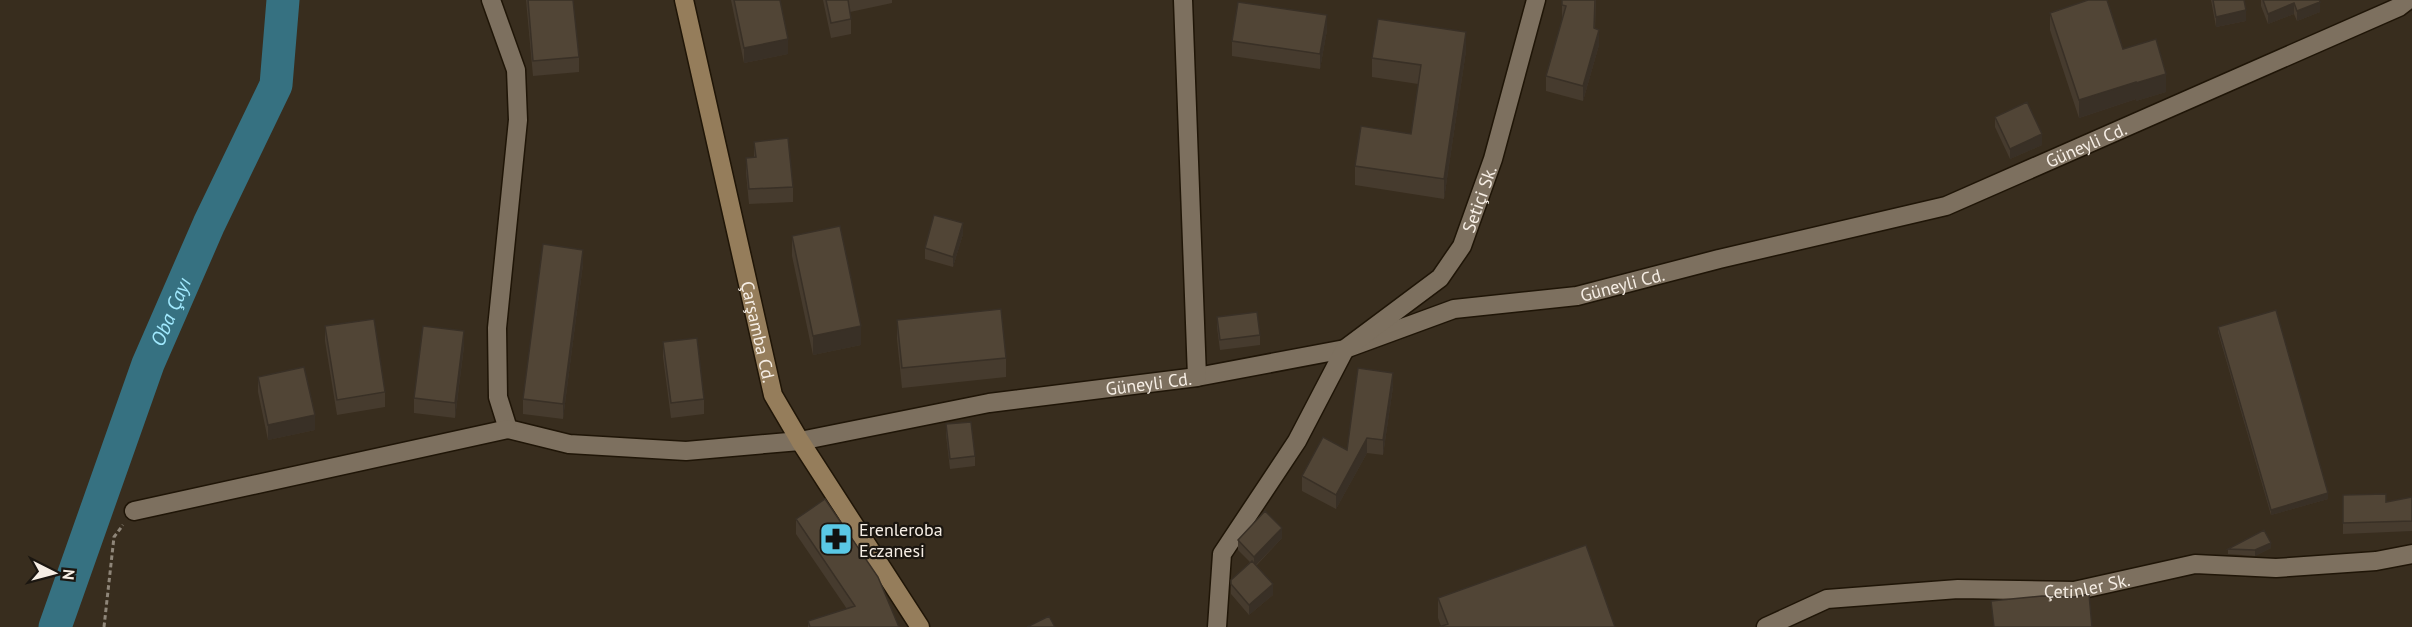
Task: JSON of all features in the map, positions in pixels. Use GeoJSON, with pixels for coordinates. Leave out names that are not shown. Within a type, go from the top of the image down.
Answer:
{"type":"FeatureCollection","features":[{"type":"Feature","properties":{"kind":"street"},"geometry":{"type":"LineString","coordinates":[[134,511],[508,429],[498,397],[497,328],[518,120],[516,70],[491,0]]}},
{"type":"Feature","properties":{"kind":"street","name":"Çarşamba Cd."},"geometry":{"type":"LineString","coordinates":[[684,0],[773,395],[800,441],[920,627]]}},
{"type":"Feature","properties":{"kind":"street"},"geometry":{"type":"LineString","coordinates":[[1183,0],[1197,377]]}},
{"type":"Feature","properties":{"kind":"street","name":"Setiçi Sk."},"geometry":{"type":"LineString","coordinates":[[1345,349],[1440,279],[1462,246],[1493,159],[1536,0]]}},
{"type":"Feature","properties":{"kind":"street","name":"Güneyli Cd."},"geometry":{"type":"LineString","coordinates":[[508,429],[569,444],[686,451],[800,441],[989,403],[1197,377],[1345,349],[1454,309],[1577,296],[1719,259],[1946,206],[2399,7],[2408,0]]}},
{"type":"Feature","properties":{"kind":"street"},"geometry":{"type":"LineString","coordinates":[[1440,279],[1454,309]]}},
{"type":"Feature","properties":{"kind":"street"},"geometry":{"type":"LineString","coordinates":[[1217,627],[1221,554],[1298,441],[1345,349]]}},
{"type":"Feature","properties":{"kind":"street","name":"Çetinler Sk."},"geometry":{"type":"LineString","coordinates":[[1766,627],[1827,599],[1958,589],[2074,591],[2195,564],[2276,568],[2376,561],[2412,554]]}},
{"type":"Feature","properties":{"kind":"path"},"geometry":{"type":"LineString","coordinates":[[104,627],[114,537],[134,511]]}},
{"type":"Feature","properties":{"kind":"building"},"geometry":{"type":"Polygon","coordinates":[[[528,0],[573,0],[579,57],[533,61],[528,0]]]}},
{"type":"Feature","properties":{"kind":"building"},"geometry":{"type":"Polygon","coordinates":[[[734,0],[780,0],[788,39],[744,48],[734,0]]]}},
{"type":"Feature","properties":{"kind":"building"},"geometry":{"type":"Polygon","coordinates":[[[826,0],[848,0],[851,19],[831,23],[826,0]]]}},
{"type":"Feature","properties":{"kind":"building"},"geometry":{"type":"Polygon","coordinates":[[[1562,0],[1595,0],[1594,28],[1599,30],[1583,86],[1546,76],[1566,6],[1562,5],[1562,0]]]}},
{"type":"Feature","properties":{"kind":"building"},"geometry":{"type":"Polygon","coordinates":[[[2088,0],[2107,0],[2123,49],[2156,39],[2166,74],[2079,100],[2050,13],[2088,0]]]}},
{"type":"Feature","properties":{"kind":"building"},"geometry":{"type":"Polygon","coordinates":[[[2213,0],[2244,0],[2246,10],[2216,17],[2213,0]]]}},
{"type":"Feature","properties":{"kind":"building"},"geometry":{"type":"Polygon","coordinates":[[[2263,0],[2319,0],[2320,2],[2297,11],[2294,3],[2268,14],[2263,0]]]}},
{"type":"Feature","properties":{"kind":"building"},"geometry":{"type":"Polygon","coordinates":[[[1238,2],[1327,15],[1320,54],[1232,41],[1238,2]]]}},
{"type":"Feature","properties":{"kind":"building"},"geometry":{"type":"Polygon","coordinates":[[[1378,19],[1466,32],[1444,179],[1355,166],[1361,126],[1411,134],[1421,65],[1372,58],[1378,19]]]}},
{"type":"Feature","properties":{"kind":"building"},"geometry":{"type":"Polygon","coordinates":[[[2027,102],[2042,134],[2010,149],[1995,117],[2027,102]]]}},
{"type":"Feature","properties":{"kind":"building"},"geometry":{"type":"Polygon","coordinates":[[[788,138],[793,187],[749,189],[746,158],[756,157],[754,142],[788,138]]]}},
{"type":"Feature","properties":{"kind":"building"},"geometry":{"type":"Polygon","coordinates":[[[934,215],[963,223],[953,257],[925,248],[934,215]]]}},
{"type":"Feature","properties":{"kind":"building"},"geometry":{"type":"Polygon","coordinates":[[[840,226],[861,326],[813,336],[792,236],[840,226]]]}},
{"type":"Feature","properties":{"kind":"building"},"geometry":{"type":"Polygon","coordinates":[[[543,244],[583,250],[563,404],[523,399],[543,244]]]}},
{"type":"Feature","properties":{"kind":"building"},"geometry":{"type":"Polygon","coordinates":[[[1001,309],[1006,358],[902,368],[897,320],[1001,309]]]}},
{"type":"Feature","properties":{"kind":"building"},"geometry":{"type":"Polygon","coordinates":[[[2276,310],[2328,493],[2271,510],[2218,327],[2276,310]]]}},
{"type":"Feature","properties":{"kind":"building"},"geometry":{"type":"Polygon","coordinates":[[[1257,312],[1260,335],[1220,340],[1217,317],[1257,312]]]}},
{"type":"Feature","properties":{"kind":"building"},"geometry":{"type":"Polygon","coordinates":[[[374,319],[385,392],[337,400],[325,326],[374,319]]]}},
{"type":"Feature","properties":{"kind":"building"},"geometry":{"type":"Polygon","coordinates":[[[423,326],[464,331],[455,403],[414,398],[423,326]]]}},
{"type":"Feature","properties":{"kind":"building"},"geometry":{"type":"Polygon","coordinates":[[[697,338],[704,399],[671,403],[663,342],[697,338]]]}},
{"type":"Feature","properties":{"kind":"building"},"geometry":{"type":"Polygon","coordinates":[[[304,367],[315,415],[268,425],[258,377],[304,367]]]}},
{"type":"Feature","properties":{"kind":"building"},"geometry":{"type":"Polygon","coordinates":[[[1358,368],[1393,373],[1383,440],[1367,438],[1336,495],[1302,476],[1323,437],[1347,450],[1358,368]]]}},
{"type":"Feature","properties":{"kind":"building"},"geometry":{"type":"Polygon","coordinates":[[[971,422],[975,456],[950,459],[946,424],[971,422]]]}},
{"type":"Feature","properties":{"kind":"building"},"geometry":{"type":"Polygon","coordinates":[[[2386,494],[2386,502],[2412,497],[2412,521],[2343,523],[2343,495],[2386,494]]]}},
{"type":"Feature","properties":{"kind":"building"},"geometry":{"type":"Polygon","coordinates":[[[825,499],[878,577],[899,627],[810,627],[808,621],[855,606],[796,519],[825,499]]]}},
{"type":"Feature","properties":{"kind":"building"},"geometry":{"type":"Polygon","coordinates":[[[1265,511],[1282,528],[1254,557],[1238,540],[1265,511]]]}},
{"type":"Feature","properties":{"kind":"building"},"geometry":{"type":"Polygon","coordinates":[[[2264,530],[2271,543],[2255,550],[2228,549],[2264,530]]]}},
{"type":"Feature","properties":{"kind":"building"},"geometry":{"type":"Polygon","coordinates":[[[1586,545],[1615,627],[1439,627],[1448,624],[1438,598],[1586,545]]]}},
{"type":"Feature","properties":{"kind":"building"},"geometry":{"type":"Polygon","coordinates":[[[1252,561],[1273,584],[1249,605],[1231,584],[1231,580],[1252,561]]]}},
{"type":"Feature","properties":{"kind":"building"},"geometry":{"type":"Polygon","coordinates":[[[2089,594],[2092,627],[1994,627],[1991,601],[2042,596],[2074,597],[2089,594]]]}},
{"type":"Feature","properties":{"kind":"building"},"geometry":{"type":"Polygon","coordinates":[[[1049,616],[1055,627],[1027,627],[1049,616]]]}},
{"type":"Feature","properties":{"kind":"waterway","name":"Oba Çayı"},"geometry":{"type":"LineString","coordinates":[[55,627],[148,364],[209,224],[276,85],[283,0]]}},
{"type":"Feature","properties":{"kind":"place","name":"Erenleroba Eczanesi"},"geometry":{"type":"Point","coordinates":[836,539]}}]}
